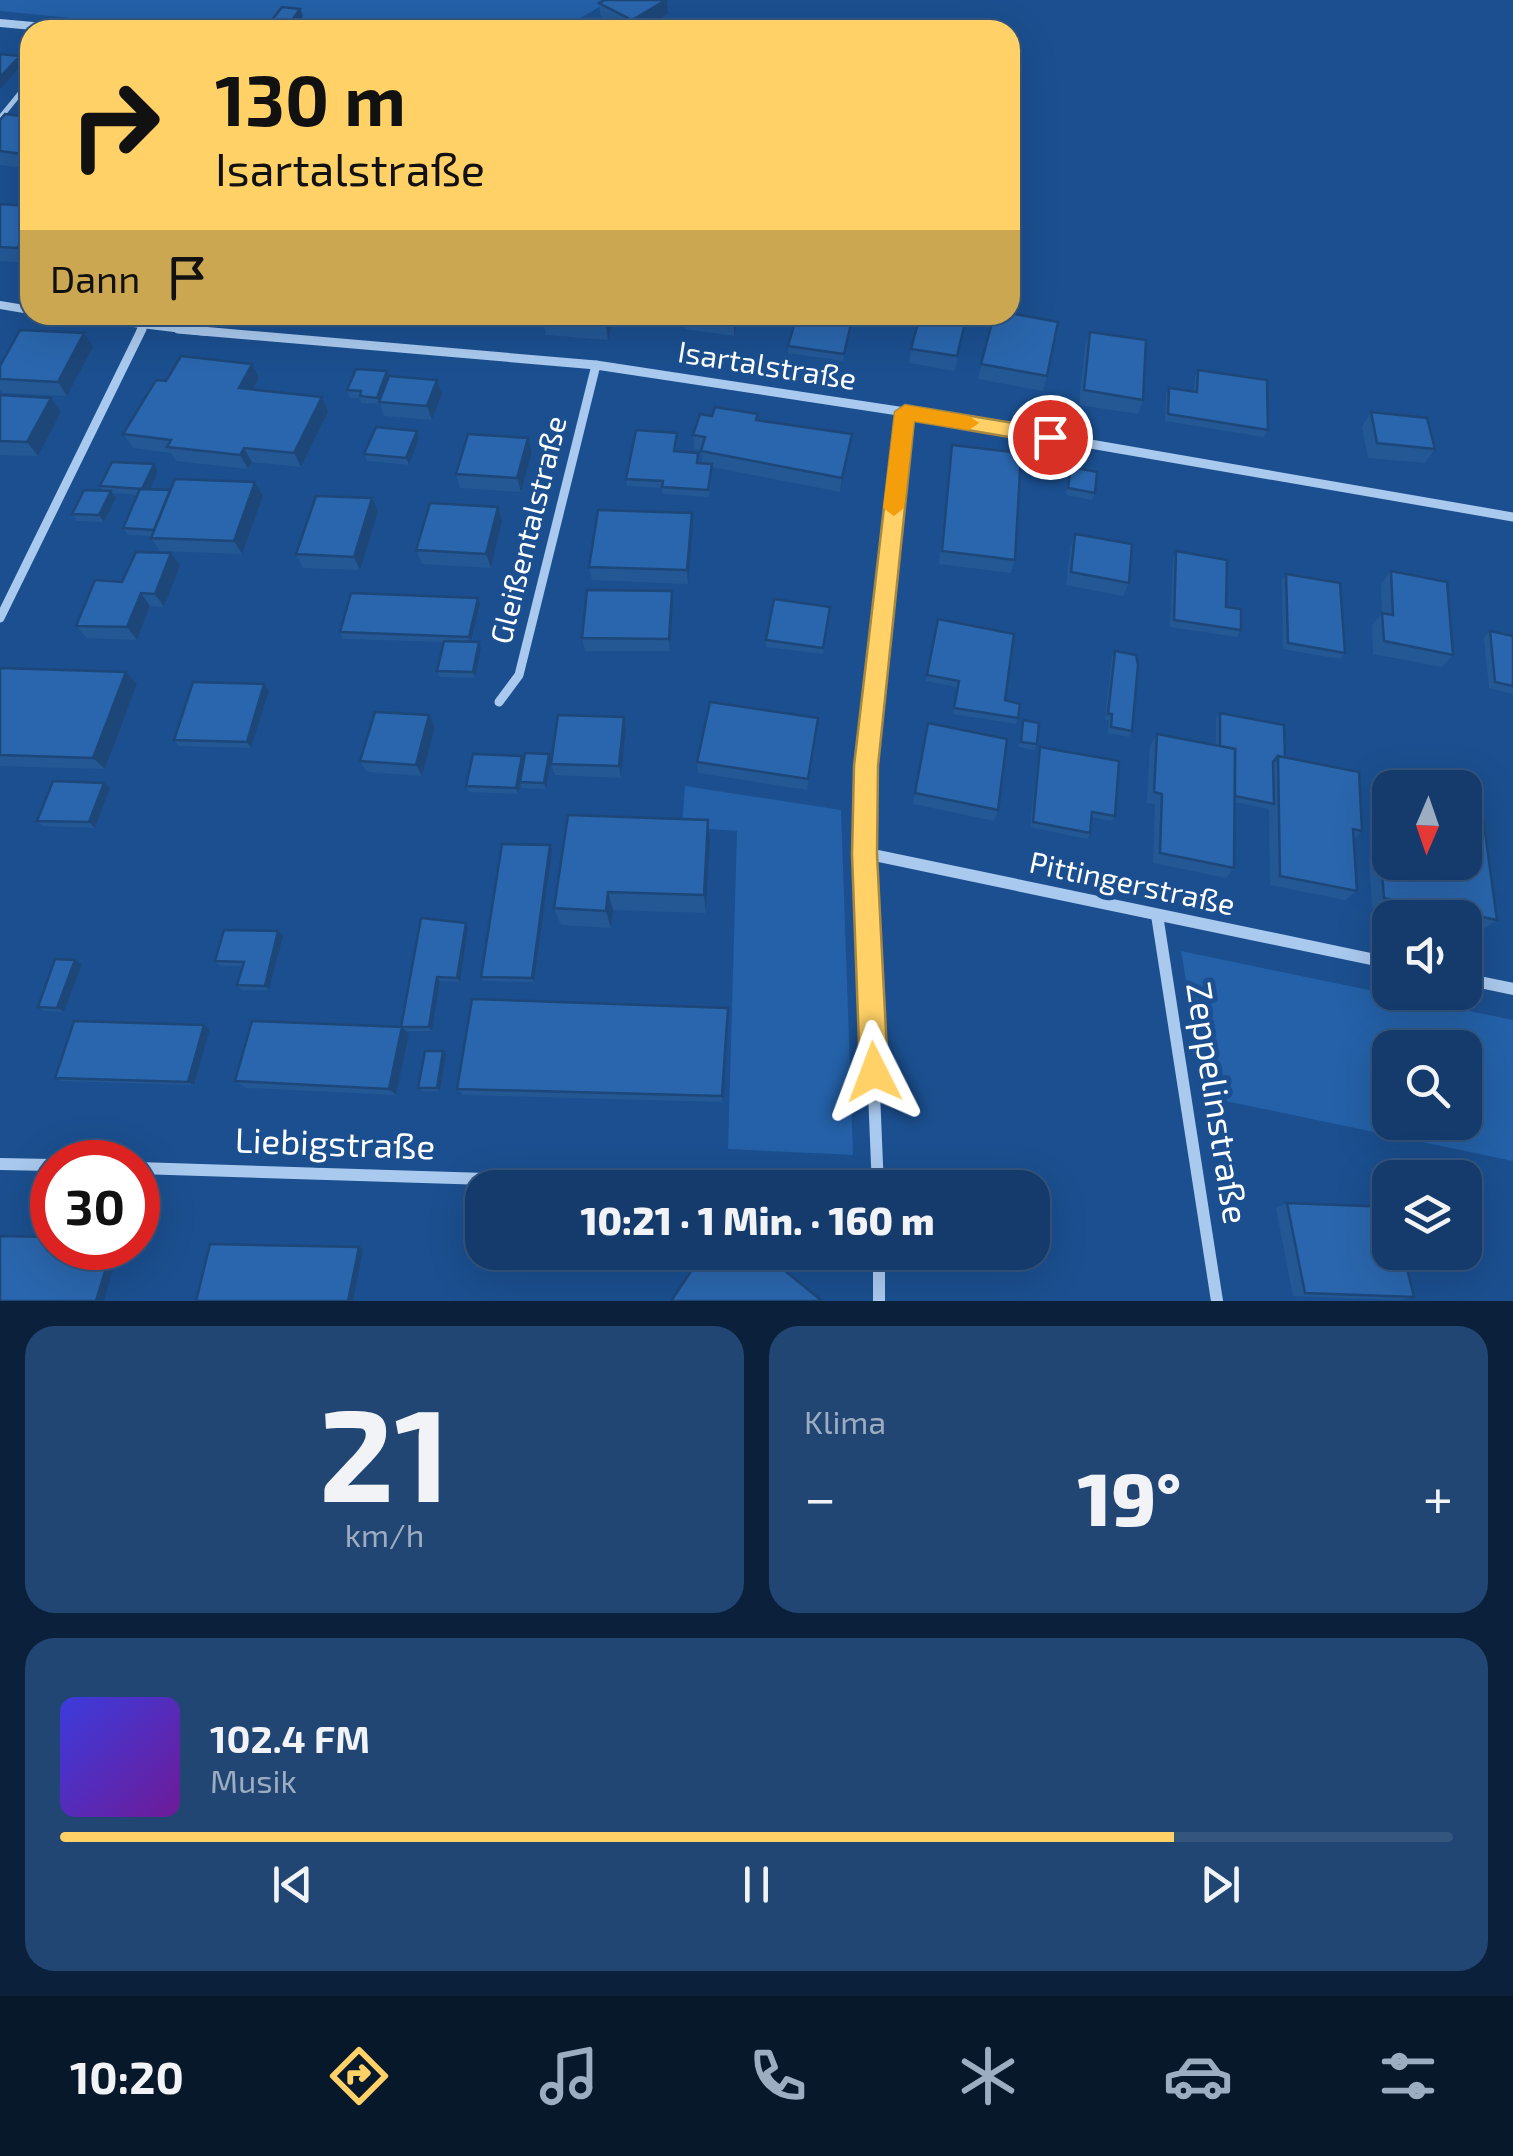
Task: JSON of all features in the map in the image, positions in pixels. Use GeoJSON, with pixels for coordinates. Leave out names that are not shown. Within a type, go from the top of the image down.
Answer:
{"type":"FeatureCollection","features":[{"type":"Feature","properties":{"kind":"street","name":"Isartalstraße"},"geometry":{"type":"LineString","coordinates":[[137,325],[596,365],[905,412],[1513,517]]}},
{"type":"Feature","properties":{"kind":"street"},"geometry":{"type":"LineString","coordinates":[[0,618],[144,326]]}},
{"type":"Feature","properties":{"kind":"street","name":"Gleißentalstraße"},"geometry":{"type":"LineString","coordinates":[[499,702],[519,675],[596,365]]}},
{"type":"Feature","properties":{"kind":"street"},"geometry":{"type":"LineString","coordinates":[[877,1170],[864,854],[871,704],[905,412]]}},
{"type":"Feature","properties":{"kind":"street","name":"Pittingerstraße"},"geometry":{"type":"LineString","coordinates":[[864,854],[1372,959]]}},
{"type":"Feature","properties":{"kind":"street","name":"Zeppelinstraße"},"geometry":{"type":"LineString","coordinates":[[1157,915],[1217,1301]]}},
{"type":"Feature","properties":{"kind":"street"},"geometry":{"type":"LineString","coordinates":[[1482,983],[1513,989]]}},
{"type":"Feature","properties":{"kind":"street"},"geometry":{"type":"LineString","coordinates":[[0,1164],[30,1165]]}},
{"type":"Feature","properties":{"kind":"street","name":"Liebigstraße"},"geometry":{"type":"LineString","coordinates":[[160,1169],[465,1178]]}},
{"type":"Feature","properties":{"kind":"street"},"geometry":{"type":"LineString","coordinates":[[879,1270],[880,1301]]}},
{"type":"Feature","properties":{"kind":"lane"},"geometry":{"type":"LineString","coordinates":[[0,118],[20,93]]}},
{"type":"Feature","properties":{"kind":"shaded area"},"geometry":{"type":"Polygon","coordinates":[[[0,0],[611,0],[577,20],[92,20],[0,11],[0,0]]]}},
{"type":"Feature","properties":{"kind":"shaded area"},"geometry":{"type":"Polygon","coordinates":[[[685,786],[841,810],[853,1155],[728,1149],[737,831],[682,827],[685,786]]]}},
{"type":"Feature","properties":{"kind":"shaded area"},"geometry":{"type":"Polygon","coordinates":[[[1181,951],[1372,991],[1372,1010],[1465,1010],[1513,1020],[1513,1161],[1412,1140],[1482,1140],[1482,1030],[1372,1030],[1372,1132],[1206,1097],[1181,951]]]}},
{"type":"Feature","properties":{"kind":"building"},"geometry":{"type":"Polygon","coordinates":[[[666,0],[632,20],[599,3],[666,0]]]}},
{"type":"Feature","properties":{"kind":"building"},"geometry":{"type":"Polygon","coordinates":[[[282,7],[300,9],[292,20],[272,20],[282,7]]]}},
{"type":"Feature","properties":{"kind":"building"},"geometry":{"type":"Polygon","coordinates":[[[0,54],[20,56],[0,77],[0,54]]]}},
{"type":"Feature","properties":{"kind":"building"},"geometry":{"type":"Polygon","coordinates":[[[5,114],[20,116],[20,154],[0,151],[0,120],[5,114]]]}},
{"type":"Feature","properties":{"kind":"building"},"geometry":{"type":"Polygon","coordinates":[[[0,204],[20,205],[20,244],[17,248],[0,247],[0,204]]]}},
{"type":"Feature","properties":{"kind":"building"},"geometry":{"type":"Polygon","coordinates":[[[1020,315],[1058,322],[1047,376],[981,364],[991,325],[1020,325],[1020,315]]]}},
{"type":"Feature","properties":{"kind":"building"},"geometry":{"type":"Polygon","coordinates":[[[794,325],[851,325],[844,354],[788,346],[794,325]]]}},
{"type":"Feature","properties":{"kind":"building"},"geometry":{"type":"Polygon","coordinates":[[[917,325],[965,325],[957,356],[911,349],[917,325]]]}},
{"type":"Feature","properties":{"kind":"building"},"geometry":{"type":"Polygon","coordinates":[[[20,330],[84,333],[58,382],[0,379],[0,366],[20,330]]]}},
{"type":"Feature","properties":{"kind":"building"},"geometry":{"type":"Polygon","coordinates":[[[1090,332],[1146,340],[1143,400],[1084,390],[1090,332]]]}},
{"type":"Feature","properties":{"kind":"building"},"geometry":{"type":"Polygon","coordinates":[[[181,356],[252,364],[239,388],[322,397],[294,453],[244,448],[240,455],[167,447],[171,440],[123,434],[156,380],[166,381],[181,356]]]}},
{"type":"Feature","properties":{"kind":"building"},"geometry":{"type":"Polygon","coordinates":[[[356,369],[387,371],[377,398],[347,390],[356,369]]]}},
{"type":"Feature","properties":{"kind":"building"},"geometry":{"type":"Polygon","coordinates":[[[1198,370],[1267,380],[1268,430],[1168,414],[1169,388],[1197,392],[1198,370]]]}},
{"type":"Feature","properties":{"kind":"building"},"geometry":{"type":"Polygon","coordinates":[[[389,376],[437,380],[427,406],[379,402],[389,376]]]}},
{"type":"Feature","properties":{"kind":"building"},"geometry":{"type":"Polygon","coordinates":[[[0,395],[51,398],[27,442],[0,441],[0,395]]]}},
{"type":"Feature","properties":{"kind":"building"},"geometry":{"type":"Polygon","coordinates":[[[715,407],[758,414],[756,420],[852,434],[842,478],[701,451],[705,437],[693,435],[700,414],[712,416],[715,407]]]}},
{"type":"Feature","properties":{"kind":"building"},"geometry":{"type":"Polygon","coordinates":[[[1371,412],[1427,418],[1435,449],[1377,443],[1371,412]]]}},
{"type":"Feature","properties":{"kind":"building"},"geometry":{"type":"Polygon","coordinates":[[[376,427],[417,431],[406,458],[364,454],[376,427]]]}},
{"type":"Feature","properties":{"kind":"building"},"geometry":{"type":"Polygon","coordinates":[[[636,430],[677,433],[674,451],[698,453],[697,463],[712,464],[708,490],[662,487],[663,481],[626,479],[636,430]]]}},
{"type":"Feature","properties":{"kind":"building"},"geometry":{"type":"Polygon","coordinates":[[[468,434],[528,438],[517,478],[456,474],[468,434]]]}},
{"type":"Feature","properties":{"kind":"building"},"geometry":{"type":"Polygon","coordinates":[[[952,445],[1021,453],[1015,560],[942,551],[952,445]]]}},
{"type":"Feature","properties":{"kind":"building"},"geometry":{"type":"Polygon","coordinates":[[[112,462],[154,464],[142,489],[100,486],[112,462]]]}},
{"type":"Feature","properties":{"kind":"building"},"geometry":{"type":"Polygon","coordinates":[[[1071,467],[1097,472],[1095,493],[1068,488],[1071,467]]]}},
{"type":"Feature","properties":{"kind":"building"},"geometry":{"type":"Polygon","coordinates":[[[175,479],[255,482],[234,541],[151,538],[175,479]]]}},
{"type":"Feature","properties":{"kind":"building"},"geometry":{"type":"Polygon","coordinates":[[[140,489],[170,490],[154,530],[123,528],[140,489]]]}},
{"type":"Feature","properties":{"kind":"building"},"geometry":{"type":"Polygon","coordinates":[[[84,490],[111,491],[99,515],[72,514],[84,490]]]}},
{"type":"Feature","properties":{"kind":"building"},"geometry":{"type":"Polygon","coordinates":[[[316,496],[372,498],[354,557],[296,554],[316,496]]]}},
{"type":"Feature","properties":{"kind":"building"},"geometry":{"type":"Polygon","coordinates":[[[430,503],[498,507],[486,554],[416,550],[430,503]]]}},
{"type":"Feature","properties":{"kind":"building"},"geometry":{"type":"Polygon","coordinates":[[[598,510],[692,513],[687,570],[589,567],[598,510]]]}},
{"type":"Feature","properties":{"kind":"building"},"geometry":{"type":"Polygon","coordinates":[[[1075,534],[1132,544],[1129,583],[1071,572],[1075,534]]]}},
{"type":"Feature","properties":{"kind":"building"},"geometry":{"type":"Polygon","coordinates":[[[1176,551],[1227,560],[1226,607],[1241,609],[1241,630],[1174,620],[1176,551]]]}},
{"type":"Feature","properties":{"kind":"building"},"geometry":{"type":"Polygon","coordinates":[[[136,552],[171,553],[155,594],[141,593],[127,627],[76,626],[95,580],[122,582],[136,552]]]}},
{"type":"Feature","properties":{"kind":"building"},"geometry":{"type":"Polygon","coordinates":[[[1391,571],[1447,582],[1453,655],[1384,641],[1382,613],[1393,615],[1391,571]]]}},
{"type":"Feature","properties":{"kind":"building"},"geometry":{"type":"Polygon","coordinates":[[[1286,574],[1340,583],[1345,653],[1288,643],[1286,574]]]}},
{"type":"Feature","properties":{"kind":"building"},"geometry":{"type":"Polygon","coordinates":[[[587,590],[672,591],[669,639],[582,638],[587,590]]]}},
{"type":"Feature","properties":{"kind":"building"},"geometry":{"type":"Polygon","coordinates":[[[351,593],[478,598],[469,637],[340,632],[351,593]]]}},
{"type":"Feature","properties":{"kind":"building"},"geometry":{"type":"Polygon","coordinates":[[[774,599],[830,607],[823,648],[766,640],[774,599]]]}},
{"type":"Feature","properties":{"kind":"building"},"geometry":{"type":"Polygon","coordinates":[[[938,619],[1014,634],[1005,700],[1020,704],[1018,718],[954,708],[959,681],[927,675],[938,619]]]}},
{"type":"Feature","properties":{"kind":"building"},"geometry":{"type":"Polygon","coordinates":[[[1490,631],[1513,636],[1513,686],[1495,682],[1490,631]]]}},
{"type":"Feature","properties":{"kind":"building"},"geometry":{"type":"Polygon","coordinates":[[[444,641],[479,642],[473,672],[437,671],[444,641]]]}},
{"type":"Feature","properties":{"kind":"building"},"geometry":{"type":"Polygon","coordinates":[[[1115,651],[1136,655],[1132,731],[1111,727],[1112,714],[1108,714],[1115,651]]]}},
{"type":"Feature","properties":{"kind":"building"},"geometry":{"type":"Polygon","coordinates":[[[0,668],[126,672],[93,758],[0,755],[0,668]]]}},
{"type":"Feature","properties":{"kind":"building"},"geometry":{"type":"Polygon","coordinates":[[[193,682],[264,684],[247,742],[174,740],[193,682]]]}},
{"type":"Feature","properties":{"kind":"building"},"geometry":{"type":"Polygon","coordinates":[[[710,702],[818,718],[808,779],[697,762],[710,702]]]}},
{"type":"Feature","properties":{"kind":"building"},"geometry":{"type":"Polygon","coordinates":[[[375,712],[429,715],[416,765],[360,761],[375,712]]]}},
{"type":"Feature","properties":{"kind":"building"},"geometry":{"type":"Polygon","coordinates":[[[1220,713],[1284,725],[1285,758],[1278,756],[1273,762],[1274,804],[1235,796],[1235,749],[1220,746],[1220,713]]]}},
{"type":"Feature","properties":{"kind":"building"},"geometry":{"type":"Polygon","coordinates":[[[558,715],[624,717],[619,766],[551,764],[558,715]]]}},
{"type":"Feature","properties":{"kind":"building"},"geometry":{"type":"Polygon","coordinates":[[[1023,720],[1039,723],[1037,744],[1021,742],[1023,720]]]}},
{"type":"Feature","properties":{"kind":"building"},"geometry":{"type":"Polygon","coordinates":[[[928,723],[1007,739],[998,810],[915,793],[928,723]]]}},
{"type":"Feature","properties":{"kind":"building"},"geometry":{"type":"Polygon","coordinates":[[[1157,734],[1235,749],[1234,868],[1160,853],[1162,794],[1154,792],[1157,734]]]}},
{"type":"Feature","properties":{"kind":"building"},"geometry":{"type":"Polygon","coordinates":[[[1040,747],[1119,761],[1115,816],[1092,812],[1090,833],[1033,822],[1040,747]]]}},
{"type":"Feature","properties":{"kind":"building"},"geometry":{"type":"Polygon","coordinates":[[[525,753],[549,754],[544,783],[520,782],[525,753]]]}},
{"type":"Feature","properties":{"kind":"building"},"geometry":{"type":"Polygon","coordinates":[[[473,754],[522,756],[516,788],[466,786],[473,754]]]}},
{"type":"Feature","properties":{"kind":"building"},"geometry":{"type":"Polygon","coordinates":[[[1278,756],[1359,772],[1362,831],[1353,829],[1357,891],[1280,876],[1278,756]]]}},
{"type":"Feature","properties":{"kind":"building"},"geometry":{"type":"Polygon","coordinates":[[[53,781],[104,783],[89,822],[37,821],[53,781]]]}},
{"type":"Feature","properties":{"kind":"building"},"geometry":{"type":"Polygon","coordinates":[[[568,815],[708,820],[704,895],[608,892],[606,911],[554,908],[568,815]]]}},
{"type":"Feature","properties":{"kind":"building"},"geometry":{"type":"Polygon","coordinates":[[[1483,817],[1497,920],[1482,917],[1482,900],[1384,898],[1383,880],[1482,880],[1483,817]]]}},
{"type":"Feature","properties":{"kind":"building"},"geometry":{"type":"Polygon","coordinates":[[[502,844],[550,845],[532,978],[481,977],[502,844]]]}},
{"type":"Feature","properties":{"kind":"building"},"geometry":{"type":"Polygon","coordinates":[[[421,918],[466,923],[457,978],[437,977],[429,1027],[401,1027],[421,918]]]}},
{"type":"Feature","properties":{"kind":"building"},"geometry":{"type":"Polygon","coordinates":[[[224,930],[278,931],[265,986],[237,985],[244,962],[215,961],[224,930]]]}},
{"type":"Feature","properties":{"kind":"building"},"geometry":{"type":"Polygon","coordinates":[[[55,959],[75,960],[57,1008],[38,1007],[55,959]]]}},
{"type":"Feature","properties":{"kind":"building"},"geometry":{"type":"Polygon","coordinates":[[[472,999],[728,1008],[722,1096],[457,1089],[472,999]]]}},
{"type":"Feature","properties":{"kind":"building"},"geometry":{"type":"Polygon","coordinates":[[[74,1021],[204,1025],[188,1082],[55,1078],[74,1021]]]}},
{"type":"Feature","properties":{"kind":"building"},"geometry":{"type":"Polygon","coordinates":[[[252,1021],[402,1027],[389,1089],[235,1081],[252,1021]]]}},
{"type":"Feature","properties":{"kind":"building"},"geometry":{"type":"Polygon","coordinates":[[[425,1051],[443,1051],[437,1088],[418,1088],[425,1051]]]}},
{"type":"Feature","properties":{"kind":"building"},"geometry":{"type":"Polygon","coordinates":[[[1287,1203],[1372,1206],[1372,1270],[1407,1270],[1414,1297],[1305,1293],[1287,1203]]]}},
{"type":"Feature","properties":{"kind":"building"},"geometry":{"type":"Polygon","coordinates":[[[0,1236],[30,1237],[30,1270],[105,1270],[96,1301],[0,1301],[0,1236]]]}},
{"type":"Feature","properties":{"kind":"building"},"geometry":{"type":"Polygon","coordinates":[[[210,1244],[359,1247],[348,1301],[196,1301],[210,1244]]]}},
{"type":"Feature","properties":{"kind":"building"},"geometry":{"type":"Polygon","coordinates":[[[692,1270],[784,1270],[822,1301],[671,1301],[692,1270]]]}},
{"type":"Feature","properties":{"kind":"slow traffic"},"geometry":{"type":"LineString","coordinates":[[894,508],[905,412],[969,423]]}},
{"type":"Feature","properties":{"kind":"route"},"geometry":{"type":"LineString","coordinates":[[874,1072],[864,854],[866,766],[905,412],[1050,437]]}}]}
